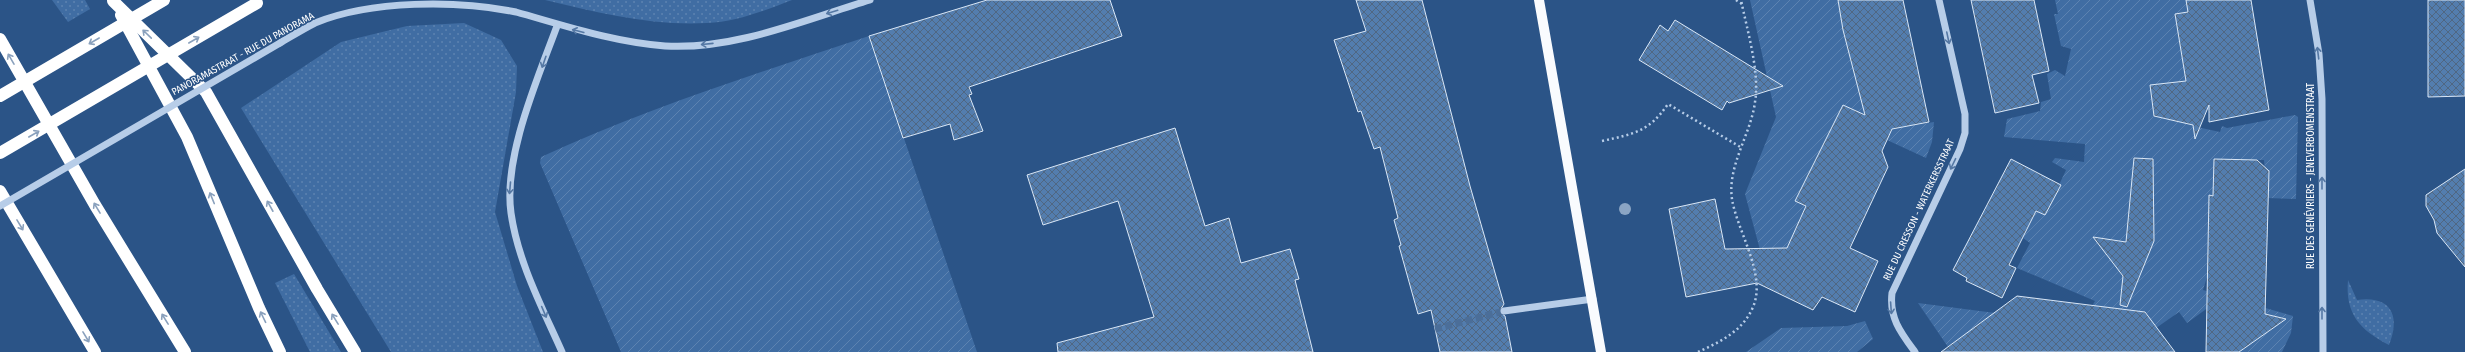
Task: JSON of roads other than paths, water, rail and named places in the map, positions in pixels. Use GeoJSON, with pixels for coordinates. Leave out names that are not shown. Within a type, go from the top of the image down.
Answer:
{"type":"FeatureCollection","features":[{"type":"Feature","properties":{"kind":"highway"},"geometry":{"type":"LineString","coordinates":[[113,0],[187,137],[256,301],[280,352]]}},
{"type":"Feature","properties":{"kind":"highway"},"geometry":{"type":"LineString","coordinates":[[113,0],[206,92],[317,289],[356,352]]}},
{"type":"Feature","properties":{"kind":"highway"},"geometry":{"type":"LineString","coordinates":[[0,96],[164,0]]}},
{"type":"Feature","properties":{"kind":"highway"},"geometry":{"type":"LineString","coordinates":[[0,153],[259,2]]}},
{"type":"Feature","properties":{"kind":"highway"},"geometry":{"type":"LineString","coordinates":[[0,39],[95,205],[185,352]]}},
{"type":"Feature","properties":{"kind":"highway"},"geometry":{"type":"LineString","coordinates":[[0,191],[95,352]]}},
{"type":"Feature","properties":{"kind":"main road"},"geometry":{"type":"LineString","coordinates":[[1539,0],[1593,299],[1601,352]]}},
{"type":"Feature","properties":{"kind":"street","name":"PANORAMASTRAAT - RUE DU PANORAMA"},"geometry":{"type":"LineString","coordinates":[[0,206],[316,23],[354,11],[391,5],[433,2],[476,4],[516,12],[557,26],[637,43],[696,46],[733,40],[870,0]]}},
{"type":"Feature","properties":{"kind":"street","name":"RUE DU CRESSON - WATERKERSSTRAAT"},"geometry":{"type":"LineString","coordinates":[[1915,352],[1900,331],[1892,314],[1892,293],[1960,149],[1965,134],[1965,114],[1939,0]]}},
{"type":"Feature","properties":{"kind":"street","name":"RUE DES GENÉVRIERS - JENEVERBOMENSTRAAT"},"geometry":{"type":"LineString","coordinates":[[2310,0],[2319,54],[2322,99],[2322,352]]}},
{"type":"Feature","properties":{"kind":"street"},"geometry":{"type":"LineString","coordinates":[[557,26],[526,114],[516,153],[510,192],[511,212],[519,248],[562,352]]}},
{"type":"Feature","properties":{"kind":"street"},"geometry":{"type":"LineString","coordinates":[[1504,311],[1593,299]]}},
{"type":"Feature","properties":{"kind":"tunnel"},"geometry":{"type":"LineString","coordinates":[[1435,329],[1504,311]]}}]}
